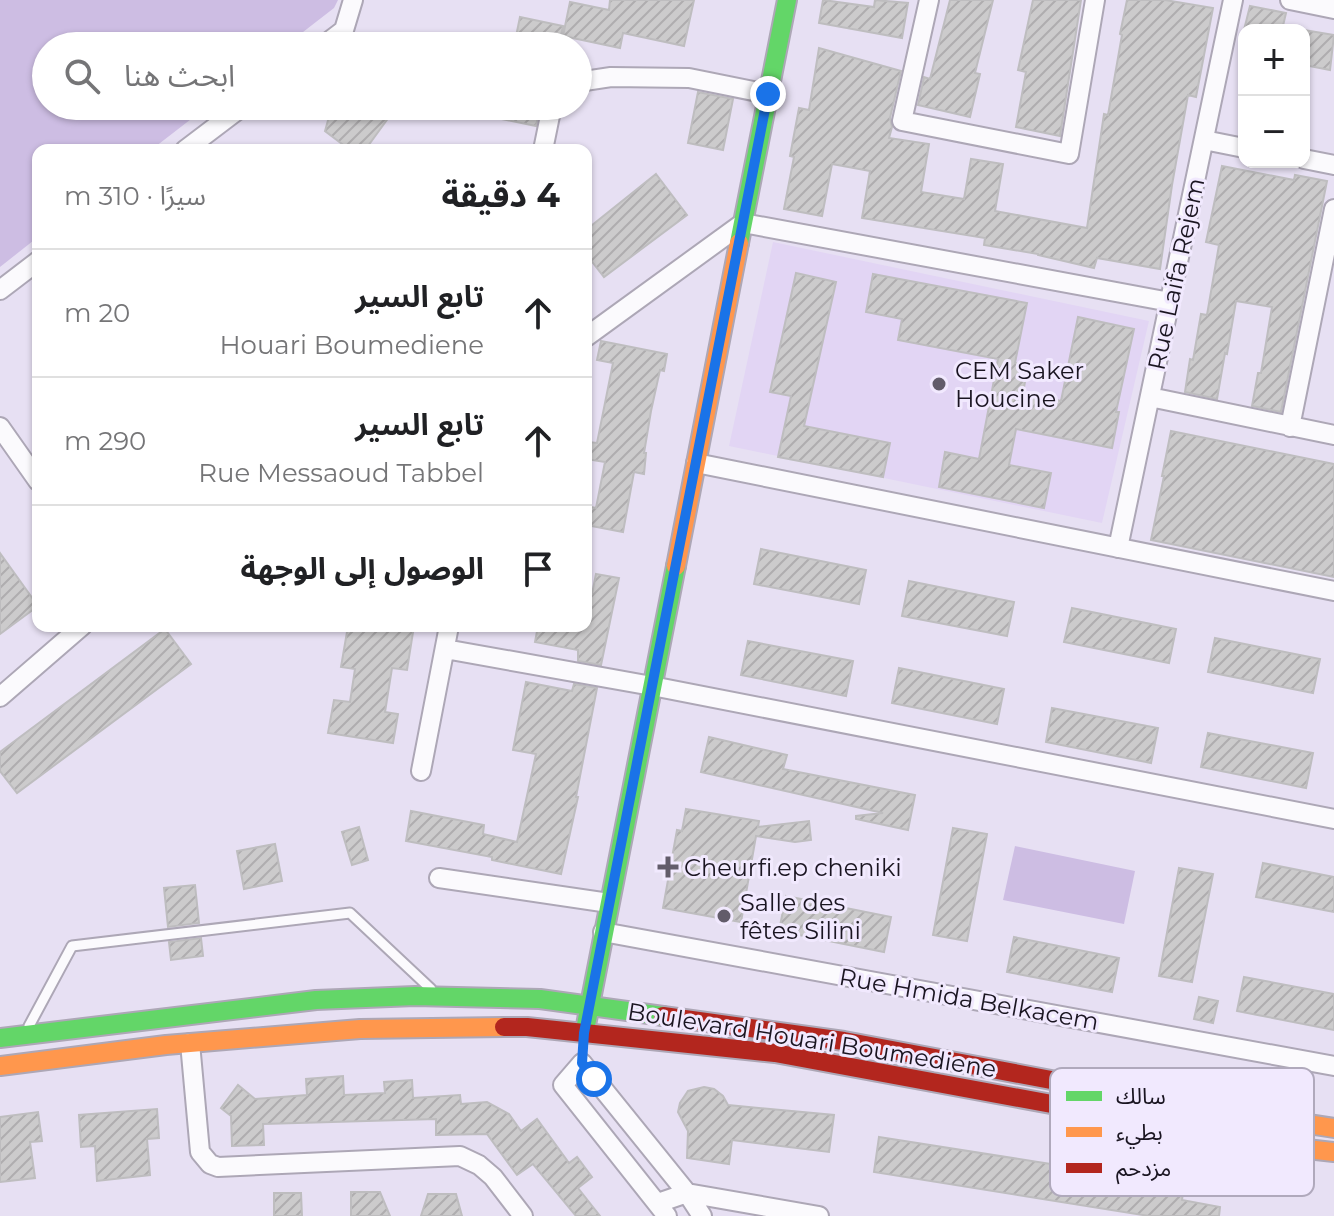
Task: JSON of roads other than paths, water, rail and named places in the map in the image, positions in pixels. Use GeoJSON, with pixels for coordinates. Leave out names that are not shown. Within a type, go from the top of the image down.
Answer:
{"type":"FeatureCollection","features":[{"type":"Feature","properties":{"kind":"main road"},"geometry":{"type":"LineString","coordinates":[[584,1033],[787,0]]}},
{"type":"Feature","properties":{"kind":"main road","name":"Boulevard Houari Boumediene"},"geometry":{"type":"LineString","coordinates":[[0,1038],[316,1000],[415,996],[540,999],[844,1041],[1050,1080]]}},
{"type":"Feature","properties":{"kind":"main road","name":"Boulevard Houari Boumediene"},"geometry":{"type":"LineString","coordinates":[[0,1066],[190,1043],[360,1029],[527,1027],[775,1053],[1050,1104]]}},
{"type":"Feature","properties":{"kind":"main road","name":"Boulevard Houari Boumediene"},"geometry":{"type":"LineString","coordinates":[[1314,1125],[1334,1128]]}},
{"type":"Feature","properties":{"kind":"main road","name":"Boulevard Houari Boumediene"},"geometry":{"type":"LineString","coordinates":[[1314,1150],[1334,1152]]}},
{"type":"Feature","properties":{"kind":"street"},"geometry":{"type":"LineString","coordinates":[[341,32],[353,0]]}},
{"type":"Feature","properties":{"kind":"street"},"geometry":{"type":"LineString","coordinates":[[929,0],[902,121],[1069,154],[1095,0]]}},
{"type":"Feature","properties":{"kind":"street","name":"Rue Laifa Rejem"},"geometry":{"type":"LineString","coordinates":[[1118,548],[1233,0]]}},
{"type":"Feature","properties":{"kind":"street"},"geometry":{"type":"LineString","coordinates":[[1290,0],[1334,9]]}},
{"type":"Feature","properties":{"kind":"street"},"geometry":{"type":"LineString","coordinates":[[592,80],[611,77],[689,78],[768,94]]}},
{"type":"Feature","properties":{"kind":"street"},"geometry":{"type":"LineString","coordinates":[[193,144],[225,120]]}},
{"type":"Feature","properties":{"kind":"street"},"geometry":{"type":"LineString","coordinates":[[544,144],[549,120]]}},
{"type":"Feature","properties":{"kind":"street"},"geometry":{"type":"LineString","coordinates":[[1204,140],[1238,147]]}},
{"type":"Feature","properties":{"kind":"street"},"geometry":{"type":"LineString","coordinates":[[1310,160],[1334,165]]}},
{"type":"Feature","properties":{"kind":"street"},"geometry":{"type":"LineString","coordinates":[[1290,427],[1334,209]]}},
{"type":"Feature","properties":{"kind":"street"},"geometry":{"type":"LineString","coordinates":[[592,333],[743,223],[1170,302]]}},
{"type":"Feature","properties":{"kind":"street"},"geometry":{"type":"LineString","coordinates":[[0,290],[32,266]]}},
{"type":"Feature","properties":{"kind":"street"},"geometry":{"type":"LineString","coordinates":[[1150,397],[1334,435]]}},
{"type":"Feature","properties":{"kind":"street"},"geometry":{"type":"LineString","coordinates":[[0,427],[32,472]]}},
{"type":"Feature","properties":{"kind":"street"},"geometry":{"type":"LineString","coordinates":[[696,463],[1334,591]]}},
{"type":"Feature","properties":{"kind":"street"},"geometry":{"type":"LineString","coordinates":[[0,697],[75,632]]}},
{"type":"Feature","properties":{"kind":"street"},"geometry":{"type":"LineString","coordinates":[[421,771],[448,632]]}},
{"type":"Feature","properties":{"kind":"street"},"geometry":{"type":"LineString","coordinates":[[445,649],[652,686],[1334,819]]}},
{"type":"Feature","properties":{"kind":"street"},"geometry":{"type":"LineString","coordinates":[[439,878],[609,903]]}},
{"type":"Feature","properties":{"kind":"street","name":"Rue Hmida Belkacem"},"geometry":{"type":"LineString","coordinates":[[603,932],[1334,1066]]}},
{"type":"Feature","properties":{"kind":"street"},"geometry":{"type":"LineString","coordinates":[[584,1033],[582,1063],[563,1085],[662,1210],[687,1193],[819,1216]]}},
{"type":"Feature","properties":{"kind":"street"},"geometry":{"type":"LineString","coordinates":[[190,1043],[200,1152],[210,1164],[218,1167],[460,1156],[479,1165],[493,1177],[523,1216]]}},
{"type":"Feature","properties":{"kind":"street"},"geometry":{"type":"LineString","coordinates":[[582,1063],[702,1216]]}},
{"type":"Feature","properties":{"kind":"lane"},"geometry":{"type":"LineString","coordinates":[[24,1035],[72,946],[350,913],[439,996]]}},
{"type":"Feature","properties":{"kind":"place","name":"CEM Saker Houcine"},"geometry":{"type":"Point","coordinates":[939,384]}},
{"type":"Feature","properties":{"kind":"place","name":"Cheurfi.ep cheniki"},"geometry":{"type":"Point","coordinates":[668,867]}},
{"type":"Feature","properties":{"kind":"place","name":"Salle des fêtes Silini"},"geometry":{"type":"Point","coordinates":[724,916]}}]}
